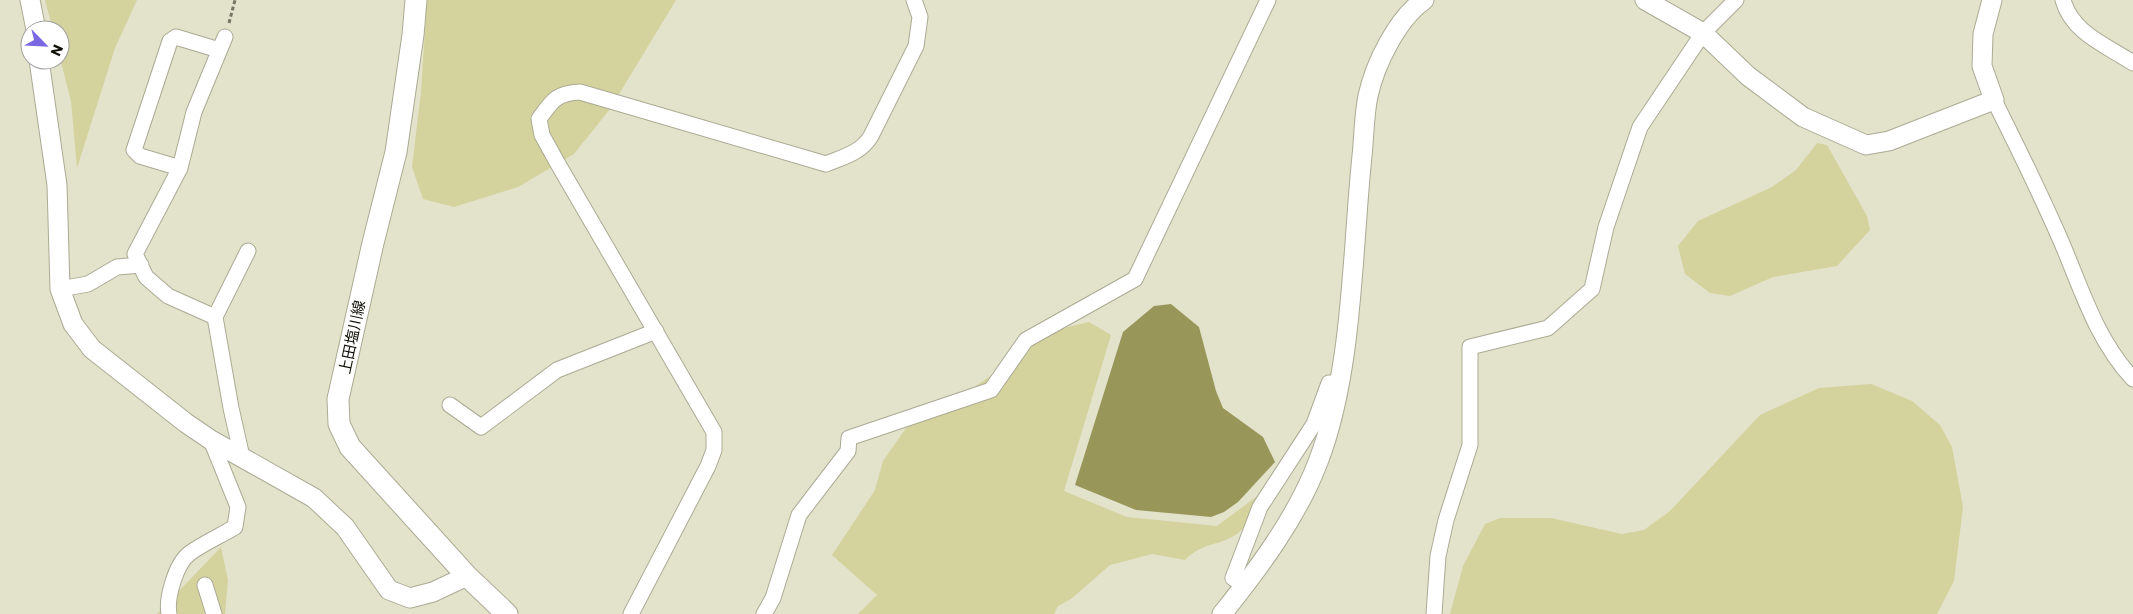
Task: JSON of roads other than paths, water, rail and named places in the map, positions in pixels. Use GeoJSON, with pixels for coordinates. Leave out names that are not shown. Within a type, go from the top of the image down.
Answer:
{"type":"FeatureCollection","features":[{"type":"Feature","properties":{"kind":"main road","name":"上田塩川線"},"geometry":{"type":"LineString","coordinates":[[416,0],[413,35],[396,152],[373,243],[338,399],[339,424],[350,447],[467,576],[507,614]]}},
{"type":"Feature","properties":{"kind":"street"},"geometry":{"type":"LineString","coordinates":[[30,0],[34,20]]}},
{"type":"Feature","properties":{"kind":"street"},"geometry":{"type":"LineString","coordinates":[[631,614],[681,520],[714,450],[714,432],[542,135],[539,119],[552,101],[564,93],[580,92],[826,164],[855,153],[871,136],[916,46],[920,17],[914,0]]}},
{"type":"Feature","properties":{"kind":"street"},"geometry":{"type":"LineString","coordinates":[[764,614],[773,598],[799,514],[848,451],[848,438],[991,390],[1026,340],[1135,279],[1268,0]]}},
{"type":"Feature","properties":{"kind":"street"},"geometry":{"type":"LineString","coordinates":[[1222,614],[1245,586],[1287,524],[1318,462],[1343,357],[1368,97],[1382,54],[1396,32],[1422,0]]}},
{"type":"Feature","properties":{"kind":"street"},"geometry":{"type":"LineString","coordinates":[[1645,0],[1703,33],[1748,76],[1777,100],[1803,117],[1866,144],[1889,142],[1994,100]]}},
{"type":"Feature","properties":{"kind":"street"},"geometry":{"type":"LineString","coordinates":[[1434,614],[1438,556],[1446,520],[1470,445],[1470,347],[1548,328],[1592,289],[1606,227],[1640,127],[1703,33],[1736,0]]}},
{"type":"Feature","properties":{"kind":"street"},"geometry":{"type":"LineString","coordinates":[[1992,0],[1983,34],[1982,66],[1994,100],[2046,208],[2087,308],[2116,360],[2133,379]]}},
{"type":"Feature","properties":{"kind":"street"},"geometry":{"type":"LineString","coordinates":[[2063,0],[2066,13],[2076,26],[2133,63]]}},
{"type":"Feature","properties":{"kind":"street"},"geometry":{"type":"LineString","coordinates":[[180,168],[140,156],[134,150],[170,41],[176,37],[222,43],[194,112],[180,168],[136,254],[146,277],[168,296],[215,317]]}},
{"type":"Feature","properties":{"kind":"street"},"geometry":{"type":"LineString","coordinates":[[40,70],[57,185],[60,289],[73,324],[92,349],[186,423],[211,440],[314,498],[345,527],[389,590],[410,598],[433,592],[467,576]]}},
{"type":"Feature","properties":{"kind":"street"},"geometry":{"type":"LineString","coordinates":[[242,457],[231,408],[215,317],[248,251]]}},
{"type":"Feature","properties":{"kind":"street"},"geometry":{"type":"LineString","coordinates":[[60,289],[88,284],[117,267],[140,264]]}},
{"type":"Feature","properties":{"kind":"street"},"geometry":{"type":"LineString","coordinates":[[450,405],[481,427],[557,370],[656,331]]}},
{"type":"Feature","properties":{"kind":"street"},"geometry":{"type":"LineString","coordinates":[[1245,586],[1233,578],[1260,507],[1314,424],[1329,383],[1338,383]]}},
{"type":"Feature","properties":{"kind":"street"},"geometry":{"type":"LineString","coordinates":[[169,614],[167,603],[176,573],[189,554],[235,527],[238,507],[211,440]]}},
{"type":"Feature","properties":{"kind":"street"},"geometry":{"type":"LineString","coordinates":[[205,585],[214,614]]}}]}
